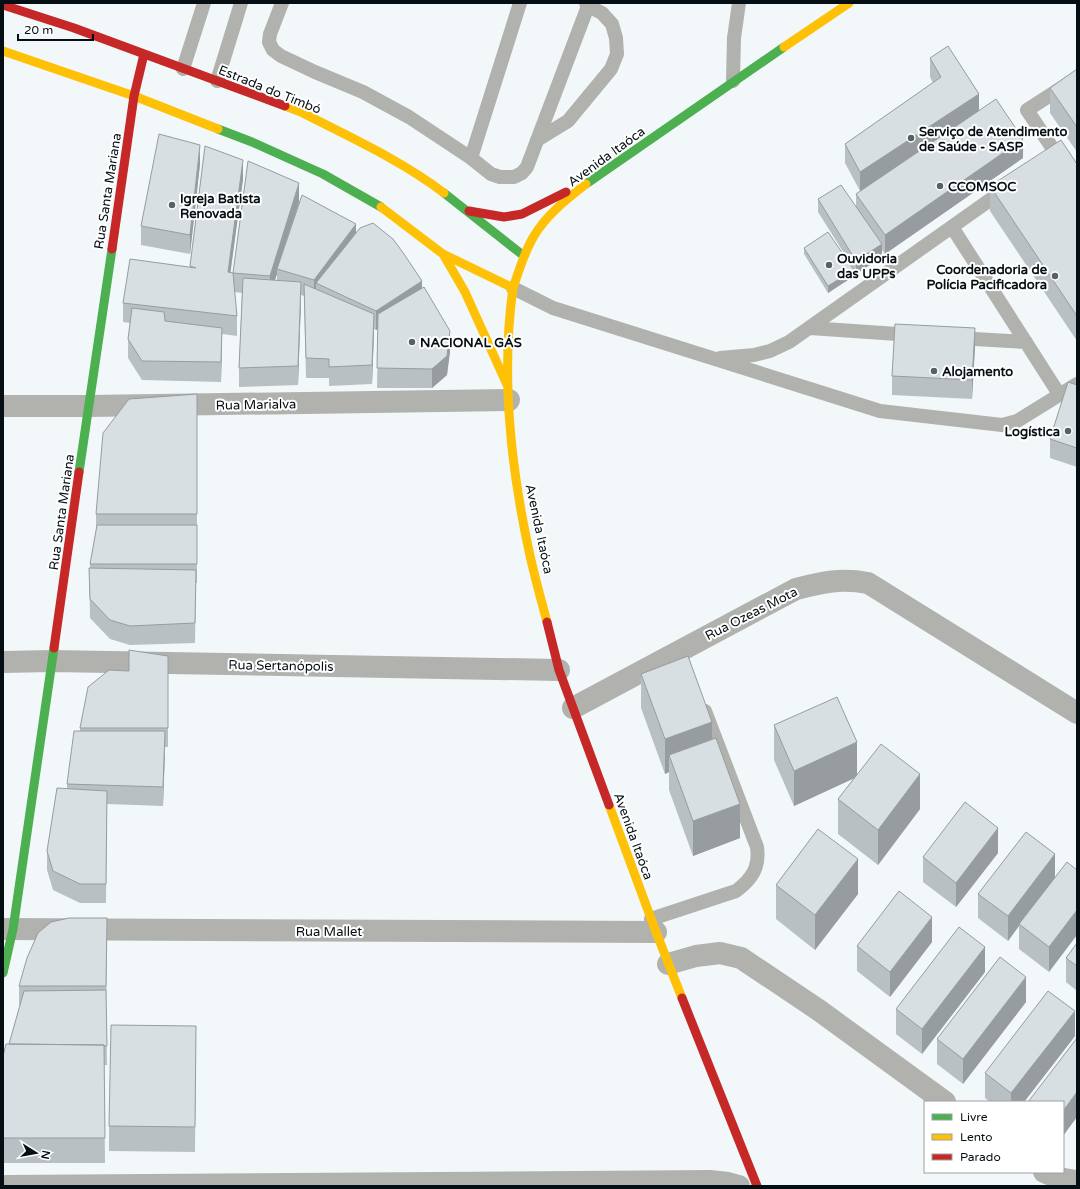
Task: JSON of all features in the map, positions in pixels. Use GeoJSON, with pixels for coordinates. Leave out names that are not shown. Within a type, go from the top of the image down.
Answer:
{"type":"FeatureCollection","features":[{"type":"Feature","properties":{"kind":"main road","name":"Avenida Itaóca"},"geometry":{"type":"LineString","coordinates":[[757,1186],[653,926],[559,670],[529,551],[515,474],[508,394],[509,317],[513,288],[524,256],[538,230],[559,208],[592,179],[849,3]]}},
{"type":"Feature","properties":{"kind":"main road","name":"Estrada do Timbó"},"geometry":{"type":"LineString","coordinates":[[3,5],[74,28],[301,112],[396,162],[433,185],[501,240],[524,256]]}},
{"type":"Feature","properties":{"kind":"main road"},"geometry":{"type":"LineString","coordinates":[[3,51],[134,96],[252,142],[323,174],[375,203],[443,254],[513,288]]}},
{"type":"Feature","properties":{"kind":"main road","name":"Rua Santa Mariana"},"geometry":{"type":"LineString","coordinates":[[3,973],[8,929],[52,661],[134,96],[144,54]]}},
{"type":"Feature","properties":{"kind":"main road"},"geometry":{"type":"LineString","coordinates":[[465,210],[504,217],[522,214],[592,179]]}},
{"type":"Feature","properties":{"kind":"main road"},"geometry":{"type":"LineString","coordinates":[[443,254],[465,292],[508,394]]}},
{"type":"Feature","properties":{"kind":"street","name":"Rua Marialva"},"geometry":{"type":"LineString","coordinates":[[3,406],[89,406],[508,394]]}},
{"type":"Feature","properties":{"kind":"street","name":"Rua Ozeas Mota"},"geometry":{"type":"LineString","coordinates":[[573,708],[684,656],[796,589],[821,582],[852,580],[868,583],[1077,713]]}},
{"type":"Feature","properties":{"kind":"street","name":"Rua Sertanópolis"},"geometry":{"type":"LineString","coordinates":[[3,662],[52,661],[559,670]]}},
{"type":"Feature","properties":{"kind":"street","name":"Rua Mallet"},"geometry":{"type":"LineString","coordinates":[[8,929],[653,926]]}},
{"type":"Feature","properties":{"kind":"street"},"geometry":{"type":"LineString","coordinates":[[668,964],[696,956],[720,953],[741,958],[820,1011],[945,1101]]}},
{"type":"Feature","properties":{"kind":"street"},"geometry":{"type":"LineString","coordinates":[[1046,1173],[1058,1178],[1077,1181]]}},
{"type":"Feature","properties":{"kind":"street"},"geometry":{"type":"LineString","coordinates":[[6,1186],[710,1181],[740,1186]]}},
{"type":"Feature","properties":{"kind":"lane"},"geometry":{"type":"LineString","coordinates":[[183,69],[204,3]]}},
{"type":"Feature","properties":{"kind":"lane"},"geometry":{"type":"LineString","coordinates":[[218,81],[241,3]]}},
{"type":"Feature","properties":{"kind":"lane"},"geometry":{"type":"LineString","coordinates":[[282,3],[270,34],[269,42],[273,50],[281,56],[315,72],[363,92],[409,117],[471,158],[491,174],[514,177],[522,173],[527,167],[587,4],[602,13],[612,24],[616,38],[617,54],[611,69],[568,122],[537,140]]}},
{"type":"Feature","properties":{"kind":"lane"},"geometry":{"type":"LineString","coordinates":[[471,158],[520,3]]}},
{"type":"Feature","properties":{"kind":"lane"},"geometry":{"type":"LineString","coordinates":[[733,81],[734,38],[739,3]]}},
{"type":"Feature","properties":{"kind":"lane"},"geometry":{"type":"LineString","coordinates":[[1077,78],[1027,110],[1077,185]]}},
{"type":"Feature","properties":{"kind":"lane"},"geometry":{"type":"LineString","coordinates":[[1043,163],[1056,154]]}},
{"type":"Feature","properties":{"kind":"lane"},"geometry":{"type":"LineString","coordinates":[[714,359],[754,355],[770,351],[790,342],[1017,181]]}},
{"type":"Feature","properties":{"kind":"lane"},"geometry":{"type":"LineString","coordinates":[[952,227],[1059,394]]}},
{"type":"Feature","properties":{"kind":"lane"},"geometry":{"type":"LineString","coordinates":[[513,288],[553,308],[880,411],[1002,425],[1017,421],[1077,384]]}},
{"type":"Feature","properties":{"kind":"lane"},"geometry":{"type":"LineString","coordinates":[[810,328],[926,336]]}},
{"type":"Feature","properties":{"kind":"lane"},"geometry":{"type":"LineString","coordinates":[[941,337],[1026,342]]}},
{"type":"Feature","properties":{"kind":"lane"},"geometry":{"type":"LineString","coordinates":[[653,926],[736,891],[746,884],[759,858],[757,846],[701,700]]}},
{"type":"Feature","properties":{"kind":"building"},"geometry":{"type":"Polygon","coordinates":[[[948,46],[979,94],[860,172],[845,144],[941,77],[930,58],[948,46]]]}},
{"type":"Feature","properties":{"kind":"building"},"geometry":{"type":"Polygon","coordinates":[[[1077,69],[1077,127],[1050,88],[1077,69]]]}},
{"type":"Feature","properties":{"kind":"building","name":"CCOMSOC"},"geometry":{"type":"Polygon","coordinates":[[[996,99],[1023,139],[885,235],[856,194],[996,99]]]}},
{"type":"Feature","properties":{"kind":"building","name":"Igreja Batista Renovada"},"geometry":{"type":"Polygon","coordinates":[[[159,134],[200,145],[190,235],[141,226],[159,134]]]}},
{"type":"Feature","properties":{"kind":"building","name":"Coordenadoria de Polícia Pacificadora"},"geometry":{"type":"Polygon","coordinates":[[[1061,140],[1077,164],[1077,316],[990,186],[1061,140]]]}},
{"type":"Feature","properties":{"kind":"building"},"geometry":{"type":"Polygon","coordinates":[[[205,146],[243,160],[228,272],[233,273],[237,316],[123,303],[130,259],[196,268],[190,266],[205,146]]]}},
{"type":"Feature","properties":{"kind":"building"},"geometry":{"type":"Polygon","coordinates":[[[248,161],[299,183],[270,276],[233,273],[248,161]]]}},
{"type":"Feature","properties":{"kind":"building"},"geometry":{"type":"Polygon","coordinates":[[[841,185],[882,244],[856,261],[818,199],[841,185]]]}},
{"type":"Feature","properties":{"kind":"building"},"geometry":{"type":"Polygon","coordinates":[[[302,195],[356,224],[314,280],[277,269],[302,195]]]}},
{"type":"Feature","properties":{"kind":"building"},"geometry":{"type":"Polygon","coordinates":[[[373,223],[393,239],[422,281],[376,311],[316,283],[360,228],[373,223]]]}},
{"type":"Feature","properties":{"kind":"building","name":"Ouvidoria das UPPs"},"geometry":{"type":"Polygon","coordinates":[[[828,232],[854,270],[828,286],[804,248],[828,232]]]}},
{"type":"Feature","properties":{"kind":"building"},"geometry":{"type":"Polygon","coordinates":[[[243,278],[301,282],[298,366],[239,368],[243,278]]]}},
{"type":"Feature","properties":{"kind":"building"},"geometry":{"type":"Polygon","coordinates":[[[304,284],[374,314],[372,365],[329,367],[329,359],[306,358],[304,284]]]}},
{"type":"Feature","properties":{"kind":"building","name":"NACIONAL GÁS"},"geometry":{"type":"Polygon","coordinates":[[[424,287],[450,331],[447,356],[432,369],[377,368],[378,314],[424,287]]]}},
{"type":"Feature","properties":{"kind":"building"},"geometry":{"type":"Polygon","coordinates":[[[132,308],[164,312],[165,321],[222,328],[221,362],[142,361],[128,339],[132,308]]]}},
{"type":"Feature","properties":{"kind":"building","name":"Alojamento"},"geometry":{"type":"Polygon","coordinates":[[[895,324],[975,328],[972,380],[892,376],[895,324]]]}},
{"type":"Feature","properties":{"kind":"building"},"geometry":{"type":"Polygon","coordinates":[[[1068,382],[1077,385],[1077,448],[1050,439],[1068,382]]]}},
{"type":"Feature","properties":{"kind":"building"},"geometry":{"type":"Polygon","coordinates":[[[197,394],[197,514],[96,514],[103,433],[129,399],[197,394]]]}},
{"type":"Feature","properties":{"kind":"building"},"geometry":{"type":"Polygon","coordinates":[[[97,525],[197,525],[197,564],[90,564],[97,525]]]}},
{"type":"Feature","properties":{"kind":"building"},"geometry":{"type":"Polygon","coordinates":[[[89,568],[196,570],[195,623],[130,626],[110,620],[90,599],[89,568]]]}},
{"type":"Feature","properties":{"kind":"building"},"geometry":{"type":"Polygon","coordinates":[[[129,650],[168,656],[168,728],[80,728],[88,687],[109,670],[129,671],[129,650]]]}},
{"type":"Feature","properties":{"kind":"building"},"geometry":{"type":"Polygon","coordinates":[[[688,656],[712,722],[665,739],[641,674],[688,656]]]}},
{"type":"Feature","properties":{"kind":"building"},"geometry":{"type":"Polygon","coordinates":[[[837,697],[857,742],[794,771],[774,725],[837,697]]]}},
{"type":"Feature","properties":{"kind":"building"},"geometry":{"type":"Polygon","coordinates":[[[74,731],[165,731],[163,787],[67,784],[74,731]]]}},
{"type":"Feature","properties":{"kind":"building"},"geometry":{"type":"Polygon","coordinates":[[[716,738],[740,804],[693,821],[669,755],[716,738]]]}},
{"type":"Feature","properties":{"kind":"building"},"geometry":{"type":"Polygon","coordinates":[[[881,744],[920,774],[878,830],[838,799],[881,744]]]}},
{"type":"Feature","properties":{"kind":"building"},"geometry":{"type":"Polygon","coordinates":[[[57,788],[107,791],[106,884],[80,884],[53,871],[47,851],[57,788]]]}},
{"type":"Feature","properties":{"kind":"building"},"geometry":{"type":"Polygon","coordinates":[[[965,802],[998,828],[956,883],[923,857],[965,802]]]}},
{"type":"Feature","properties":{"kind":"building"},"geometry":{"type":"Polygon","coordinates":[[[818,829],[858,859],[815,915],[776,885],[818,829]]]}},
{"type":"Feature","properties":{"kind":"building"},"geometry":{"type":"Polygon","coordinates":[[[1026,832],[1055,854],[1008,916],[978,894],[1026,832]]]}},
{"type":"Feature","properties":{"kind":"building"},"geometry":{"type":"Polygon","coordinates":[[[1067,862],[1077,870],[1077,910],[1049,947],[1019,924],[1067,862]]]}},
{"type":"Feature","properties":{"kind":"building"},"geometry":{"type":"Polygon","coordinates":[[[899,891],[932,917],[890,972],[857,946],[899,891]]]}},
{"type":"Feature","properties":{"kind":"building"},"geometry":{"type":"Polygon","coordinates":[[[69,918],[107,918],[106,986],[19,986],[27,958],[38,933],[51,922],[69,918]]]}},
{"type":"Feature","properties":{"kind":"building"},"geometry":{"type":"Polygon","coordinates":[[[959,927],[985,947],[922,1029],[896,1009],[959,927]]]}},
{"type":"Feature","properties":{"kind":"building"},"geometry":{"type":"Polygon","coordinates":[[[1077,943],[1077,966],[1066,958],[1077,943]]]}},
{"type":"Feature","properties":{"kind":"building"},"geometry":{"type":"Polygon","coordinates":[[[1000,957],[1026,977],[963,1059],[937,1039],[1000,957]]]}},
{"type":"Feature","properties":{"kind":"building"},"geometry":{"type":"Polygon","coordinates":[[[106,990],[107,1046],[9,1044],[24,991],[106,990]]]}},
{"type":"Feature","properties":{"kind":"building"},"geometry":{"type":"Polygon","coordinates":[[[1048,991],[1075,1011],[1011,1093],[985,1073],[1048,991]]]}},
{"type":"Feature","properties":{"kind":"building"},"geometry":{"type":"Polygon","coordinates":[[[111,1025],[196,1026],[195,1127],[109,1126],[111,1025]]]}},
{"type":"Feature","properties":{"kind":"building"},"geometry":{"type":"Polygon","coordinates":[[[1077,1038],[1077,1092],[1064,1110],[1064,1101],[1029,1101],[1077,1038]]]}},
{"type":"Feature","properties":{"kind":"building"},"geometry":{"type":"Polygon","coordinates":[[[6,1044],[104,1045],[105,1138],[3,1138],[3,1056],[6,1044]]]}},
{"type":"Feature","properties":{"kind":"traffic: fast"},"geometry":{"type":"LineString","coordinates":[[586,184],[784,47]]}},
{"type":"Feature","properties":{"kind":"traffic: fast"},"geometry":{"type":"LineString","coordinates":[[218,129],[252,142],[323,174],[381,207]]}},
{"type":"Feature","properties":{"kind":"traffic: fast"},"geometry":{"type":"LineString","coordinates":[[444,193],[524,256]]}},
{"type":"Feature","properties":{"kind":"traffic: fast"},"geometry":{"type":"LineString","coordinates":[[79,472],[112,249]]}},
{"type":"Feature","properties":{"kind":"traffic: fast"},"geometry":{"type":"LineString","coordinates":[[3,973],[13,929],[54,648]]}},
{"type":"Feature","properties":{"kind":"traffic: slow"},"geometry":{"type":"LineString","coordinates":[[784,47],[849,3]]}},
{"type":"Feature","properties":{"kind":"traffic: slow"},"geometry":{"type":"LineString","coordinates":[[3,51],[134,96],[218,129]]}},
{"type":"Feature","properties":{"kind":"traffic: slow"},"geometry":{"type":"LineString","coordinates":[[285,106],[301,112],[393,159],[444,193]]}},
{"type":"Feature","properties":{"kind":"traffic: slow"},"geometry":{"type":"LineString","coordinates":[[381,207],[443,254],[513,288],[527,248],[539,228],[557,208],[586,184]]}},
{"type":"Feature","properties":{"kind":"traffic: slow"},"geometry":{"type":"LineString","coordinates":[[443,254],[465,292],[508,387]]}},
{"type":"Feature","properties":{"kind":"traffic: slow"},"geometry":{"type":"LineString","coordinates":[[513,288],[508,353],[508,387],[513,454],[517,487],[529,551],[547,622]]}},
{"type":"Feature","properties":{"kind":"traffic: slow"},"geometry":{"type":"LineString","coordinates":[[609,805],[682,998]]}},
{"type":"Feature","properties":{"kind":"traffic: jam"},"geometry":{"type":"LineString","coordinates":[[3,5],[74,28],[285,106]]}},
{"type":"Feature","properties":{"kind":"traffic: jam"},"geometry":{"type":"LineString","coordinates":[[112,249],[134,96],[144,54]]}},
{"type":"Feature","properties":{"kind":"traffic: jam"},"geometry":{"type":"LineString","coordinates":[[469,211],[504,217],[522,214],[566,192]]}},
{"type":"Feature","properties":{"kind":"traffic: jam"},"geometry":{"type":"LineString","coordinates":[[54,648],[79,472]]}},
{"type":"Feature","properties":{"kind":"traffic: jam"},"geometry":{"type":"LineString","coordinates":[[547,622],[559,670],[609,805]]}},
{"type":"Feature","properties":{"kind":"traffic: jam"},"geometry":{"type":"LineString","coordinates":[[682,998],[757,1186]]}},
{"type":"Feature","properties":{"kind":"place","name":"Serviço de Atendimento de Saúde - SASP"},"geometry":{"type":"Point","coordinates":[911,138]}},
{"type":"Feature","properties":{"kind":"place","name":"CCOMSOC"},"geometry":{"type":"Point","coordinates":[940,186]}},
{"type":"Feature","properties":{"kind":"place","name":"Igreja Batista Renovada"},"geometry":{"type":"Point","coordinates":[172,205]}},
{"type":"Feature","properties":{"kind":"place","name":"Ouvidoria das UPPs"},"geometry":{"type":"Point","coordinates":[829,265]}},
{"type":"Feature","properties":{"kind":"place","name":"Coordenadoria de Polícia Pacificadora"},"geometry":{"type":"Point","coordinates":[1055,276]}},
{"type":"Feature","properties":{"kind":"place","name":"NACIONAL GÁS"},"geometry":{"type":"Point","coordinates":[412,342]}},
{"type":"Feature","properties":{"kind":"place","name":"Alojamento"},"geometry":{"type":"Point","coordinates":[934,371]}},
{"type":"Feature","properties":{"kind":"place","name":"Logística"},"geometry":{"type":"Point","coordinates":[1068,431]}}]}
